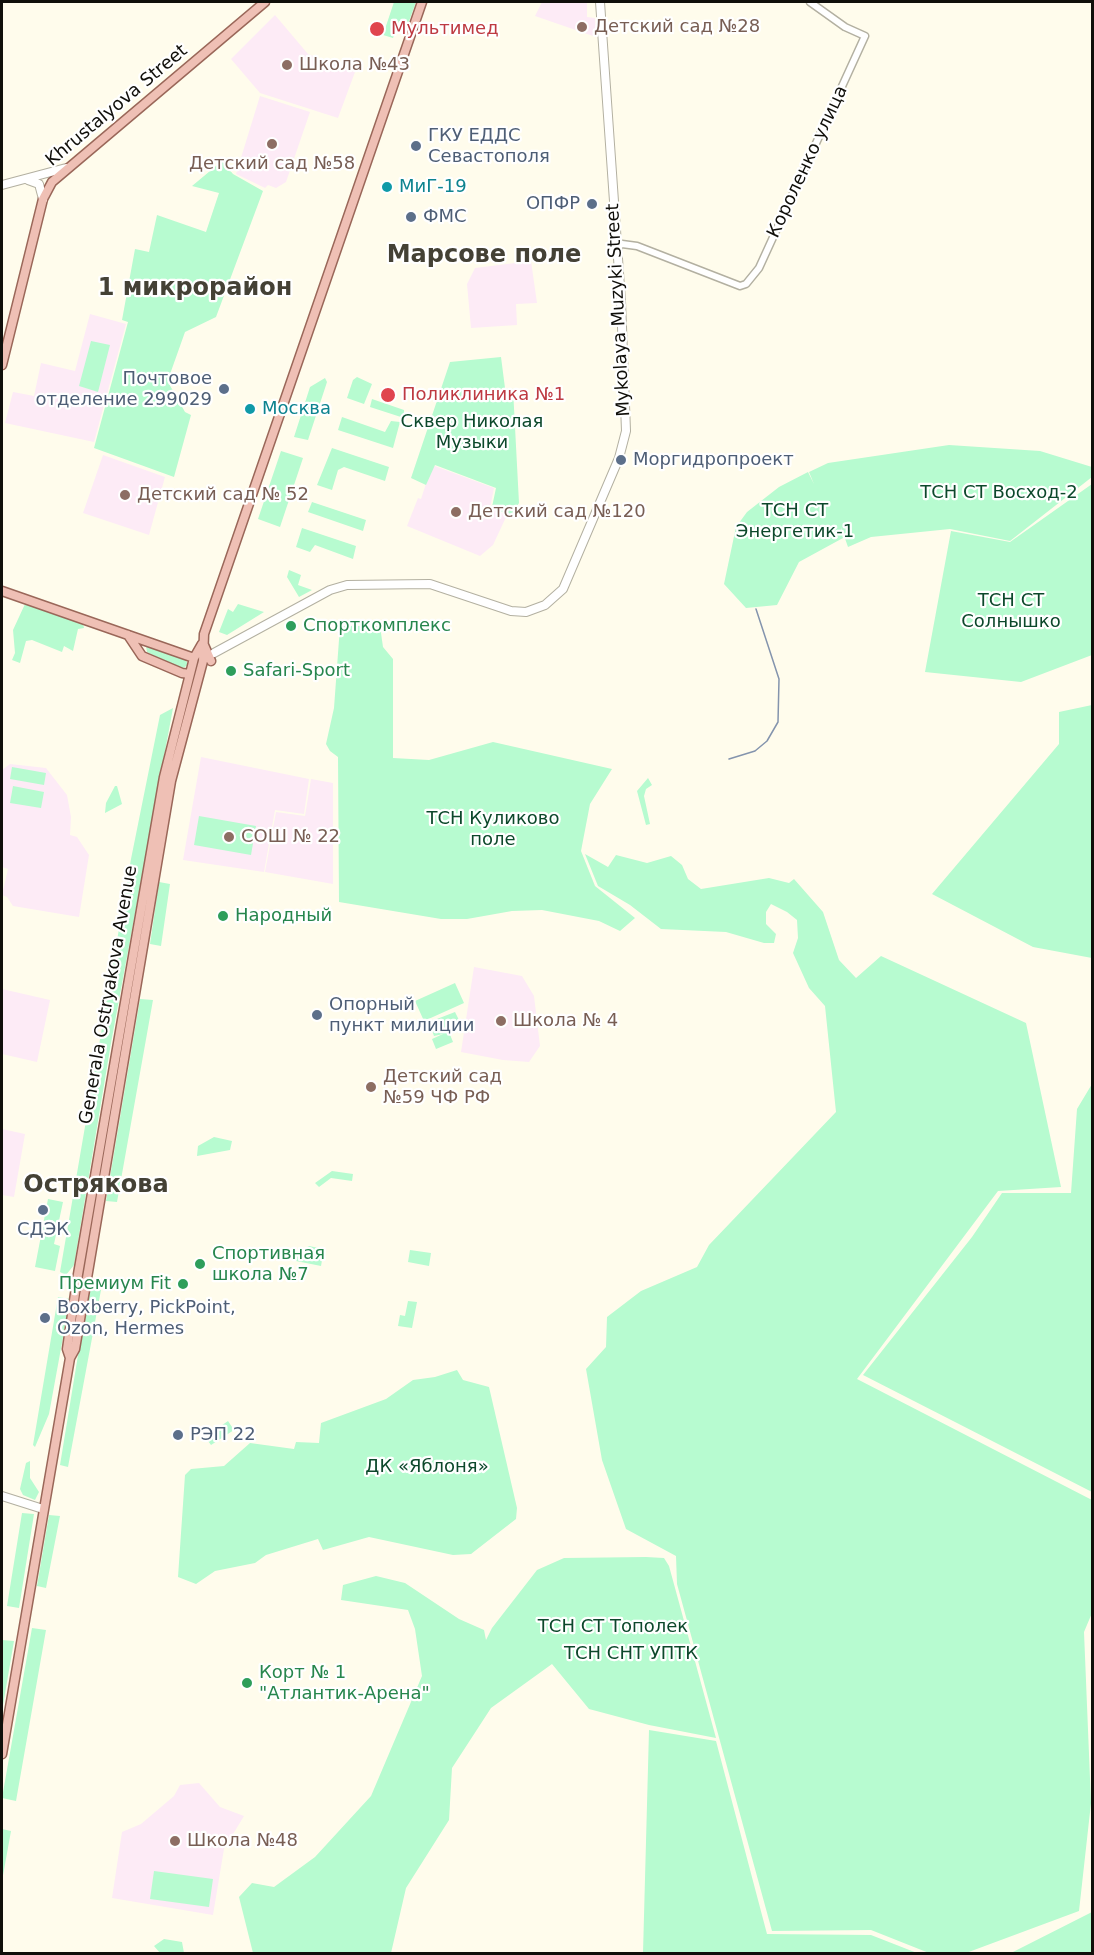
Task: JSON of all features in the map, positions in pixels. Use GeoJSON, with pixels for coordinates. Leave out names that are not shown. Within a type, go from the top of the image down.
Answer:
{"type":"FeatureCollection","features":[{"type":"Feature","properties":{"kind":"main road","name":"Khrustalyova Street"},"geometry":{"type":"LineString","coordinates":[[2,365],[43,199],[52,182],[265,2]]}},
{"type":"Feature","properties":{"kind":"main road","name":"Generala Ostryakova Avenue"},"geometry":{"type":"LineString","coordinates":[[2,1754],[70,1358],[75,1349],[171,781],[195,688],[205,659],[203,642],[422,2]]}},
{"type":"Feature","properties":{"kind":"main road","name":"Mykolaya Muzyki Street"},"geometry":{"type":"LineString","coordinates":[[229,643],[330,590],[347,585],[430,584],[518,612],[539,609],[563,589],[616,467],[625,436],[616,248],[600,2]]}},
{"type":"Feature","properties":{"kind":"main road"},"geometry":{"type":"LineString","coordinates":[[2,185],[66,168]]}},
{"type":"Feature","properties":{"kind":"main road"},"geometry":{"type":"LineString","coordinates":[[36,177],[52,182]]}},
{"type":"Feature","properties":{"kind":"main road"},"geometry":{"type":"LineString","coordinates":[[23,180],[39,184],[43,199]]}},
{"type":"Feature","properties":{"kind":"main road"},"geometry":{"type":"LineString","coordinates":[[2,591],[147,643],[205,659],[229,643]]}},
{"type":"Feature","properties":{"kind":"main road"},"geometry":{"type":"LineString","coordinates":[[128,635],[142,656],[182,673],[190,674]]}},
{"type":"Feature","properties":{"kind":"main road"},"geometry":{"type":"LineString","coordinates":[[203,642],[214,648],[229,643]]}},
{"type":"Feature","properties":{"kind":"main road"},"geometry":{"type":"LineString","coordinates":[[172,651],[188,650],[203,642]]}},
{"type":"Feature","properties":{"kind":"main road"},"geometry":{"type":"LineString","coordinates":[[203,642],[205,659]]}},
{"type":"Feature","properties":{"kind":"main road"},"geometry":{"type":"LineString","coordinates":[[142,656],[141,648],[147,643]]}},
{"type":"Feature","properties":{"kind":"main road","name":"Generala Ostryakova Avenue"},"geometry":{"type":"LineString","coordinates":[[70,1358],[67,1349],[77,1280],[164,777],[190,674],[205,659]]}},
{"type":"Feature","properties":{"kind":"main road"},"geometry":{"type":"LineString","coordinates":[[2,1496],[43,1509]]}},
{"type":"Feature","properties":{"kind":"street","name":"Короленко улица"},"geometry":{"type":"LineString","coordinates":[[616,248],[622,244],[637,246],[740,286],[746,284],[759,268],[865,36],[844,27],[810,2]]}},
{"type":"Feature","properties":{"kind":"shaded area","name":"Детский сад №28"},"geometry":{"type":"Polygon","coordinates":[[[542,2],[587,2],[587,17],[595,18],[596,37],[535,16],[542,2]]]}},
{"type":"Feature","properties":{"kind":"shaded area","name":"Школа №43"},"geometry":{"type":"Polygon","coordinates":[[[275,15],[308,54],[355,72],[338,118],[260,93],[231,59],[275,15]]]}},
{"type":"Feature","properties":{"kind":"shaded area","name":"Детский сад №58"},"geometry":{"type":"Polygon","coordinates":[[[260,96],[310,112],[286,182],[276,188],[268,185],[265,188],[236,174],[260,96]]]}},
{"type":"Feature","properties":{"kind":"shaded area"},"geometry":{"type":"Polygon","coordinates":[[[531,261],[537,303],[516,304],[517,325],[471,328],[467,284],[475,268],[531,261]]]}},
{"type":"Feature","properties":{"kind":"shaded area"},"geometry":{"type":"Polygon","coordinates":[[[90,314],[126,324],[94,442],[5,423],[13,392],[34,396],[41,363],[75,371],[90,314]]]}},
{"type":"Feature","properties":{"kind":"shaded area","name":"Детский сад № 52"},"geometry":{"type":"Polygon","coordinates":[[[103,455],[165,477],[149,535],[83,513],[103,455]]]}},
{"type":"Feature","properties":{"kind":"shaded area","name":"Детский сад №120"},"geometry":{"type":"Polygon","coordinates":[[[432,465],[494,488],[490,508],[507,515],[493,545],[480,556],[407,526],[418,498],[421,499],[432,465]]]}},
{"type":"Feature","properties":{"kind":"shaded area","name":"СОШ № 22"},"geometry":{"type":"Polygon","coordinates":[[[201,757],[309,779],[304,814],[275,810],[264,872],[183,860],[201,757]]]}},
{"type":"Feature","properties":{"kind":"shaded area"},"geometry":{"type":"Polygon","coordinates":[[[10,764],[46,768],[67,795],[71,817],[70,835],[77,837],[89,855],[79,917],[13,906],[7,897],[2,895],[8,869],[2,867],[2,770],[10,764]]]}},
{"type":"Feature","properties":{"kind":"shaded area"},"geometry":{"type":"Polygon","coordinates":[[[311,779],[333,783],[333,884],[265,872],[276,812],[305,816],[311,779]]]}},
{"type":"Feature","properties":{"kind":"shaded area","name":"Школа № 4"},"geometry":{"type":"Polygon","coordinates":[[[474,967],[522,976],[534,996],[540,1046],[529,1062],[503,1060],[461,1052],[474,967]]]}},
{"type":"Feature","properties":{"kind":"shaded area"},"geometry":{"type":"Polygon","coordinates":[[[2,989],[50,1000],[37,1062],[2,1054],[2,989]]]}},
{"type":"Feature","properties":{"kind":"shaded area"},"geometry":{"type":"Polygon","coordinates":[[[2,1129],[25,1134],[14,1197],[2,1195],[2,1129]]]}},
{"type":"Feature","properties":{"kind":"shaded area","name":"Школа №48"},"geometry":{"type":"Polygon","coordinates":[[[199,1783],[220,1807],[244,1816],[224,1849],[213,1915],[112,1898],[122,1832],[141,1824],[174,1796],[180,1785],[199,1783]]]}},
{"type":"Feature","properties":{"kind":"green space"},"geometry":{"type":"Polygon","coordinates":[[[394,2],[416,2],[408,24],[399,21],[393,38],[383,35],[394,2]]]}},
{"type":"Feature","properties":{"kind":"green space"},"geometry":{"type":"Polygon","coordinates":[[[222,161],[233,174],[263,191],[216,317],[185,332],[169,377],[168,382],[185,412],[191,415],[174,477],[94,448],[128,322],[122,320],[135,249],[149,252],[157,215],[206,232],[219,193],[192,186],[222,161]]]}},
{"type":"Feature","properties":{"kind":"green space"},"geometry":{"type":"Polygon","coordinates":[[[91,341],[110,345],[98,392],[79,386],[91,341]]]}},
{"type":"Feature","properties":{"kind":"green space","name":"Сквер Николая Музыки"},"geometry":{"type":"Polygon","coordinates":[[[501,357],[505,388],[513,389],[519,503],[513,513],[508,515],[492,507],[496,488],[435,465],[426,485],[411,478],[450,362],[501,357]]]}},
{"type":"Feature","properties":{"kind":"green space"},"geometry":{"type":"Polygon","coordinates":[[[357,377],[372,384],[364,404],[347,398],[353,380],[357,377]]]}},
{"type":"Feature","properties":{"kind":"green space"},"geometry":{"type":"Polygon","coordinates":[[[325,378],[327,382],[308,440],[294,437],[310,387],[325,378]]]}},
{"type":"Feature","properties":{"kind":"green space"},"geometry":{"type":"Polygon","coordinates":[[[372,399],[404,410],[404,418],[370,407],[372,399]]]}},
{"type":"Feature","properties":{"kind":"green space"},"geometry":{"type":"Polygon","coordinates":[[[342,417],[385,432],[391,421],[400,422],[393,448],[338,430],[342,417]]]}},
{"type":"Feature","properties":{"kind":"green space","name":"ТСН СТ Восход-2"},"geometry":{"type":"Polygon","coordinates":[[[949,445],[1040,451],[1092,467],[1092,477],[1010,541],[950,529],[871,537],[848,547],[841,527],[843,538],[799,562],[777,605],[746,608],[724,584],[736,527],[747,512],[779,487],[808,472],[814,484],[809,472],[828,463],[949,445]]]}},
{"type":"Feature","properties":{"kind":"green space"},"geometry":{"type":"Polygon","coordinates":[[[332,448],[389,467],[385,481],[344,467],[338,470],[332,490],[317,485],[332,448]]]}},
{"type":"Feature","properties":{"kind":"green space"},"geometry":{"type":"Polygon","coordinates":[[[281,451],[303,458],[280,527],[258,519],[281,451]]]}},
{"type":"Feature","properties":{"kind":"green space","name":"ТСН СТ Солнышко"},"geometry":{"type":"Polygon","coordinates":[[[1092,484],[1092,655],[1021,682],[925,672],[951,531],[1010,542],[1092,484]]]}},
{"type":"Feature","properties":{"kind":"green space"},"geometry":{"type":"Polygon","coordinates":[[[312,502],[366,520],[363,531],[308,512],[312,502]]]}},
{"type":"Feature","properties":{"kind":"green space"},"geometry":{"type":"Polygon","coordinates":[[[302,528],[356,546],[353,559],[315,545],[310,552],[296,547],[302,528]]]}},
{"type":"Feature","properties":{"kind":"green space"},"geometry":{"type":"Polygon","coordinates":[[[289,570],[301,575],[298,585],[312,590],[299,597],[287,577],[289,570]]]}},
{"type":"Feature","properties":{"kind":"green space"},"geometry":{"type":"Polygon","coordinates":[[[25,604],[83,624],[84,628],[78,629],[73,651],[64,646],[62,652],[32,640],[26,641],[20,663],[12,660],[15,653],[13,630],[25,604]]]}},
{"type":"Feature","properties":{"kind":"green space"},"geometry":{"type":"Polygon","coordinates":[[[238,604],[264,612],[227,635],[219,632],[228,609],[233,612],[238,604]]]}},
{"type":"Feature","properties":{"kind":"green space","name":"ТСН Куликово поле"},"geometry":{"type":"Polygon","coordinates":[[[340,626],[380,626],[383,647],[393,659],[393,758],[429,760],[493,742],[612,769],[590,804],[581,851],[595,886],[635,918],[620,931],[599,921],[542,910],[512,911],[467,919],[441,919],[339,902],[338,757],[330,751],[326,744],[334,708],[340,626]]]}},
{"type":"Feature","properties":{"kind":"green space"},"geometry":{"type":"Polygon","coordinates":[[[146,646],[185,658],[188,665],[183,668],[165,661],[147,652],[146,646]]]}},
{"type":"Feature","properties":{"kind":"green space"},"geometry":{"type":"Polygon","coordinates":[[[1092,705],[1092,958],[1033,947],[932,894],[1059,744],[1059,712],[1092,705]]]}},
{"type":"Feature","properties":{"kind":"green space"},"geometry":{"type":"Polygon","coordinates":[[[173,708],[111,1043],[74,1265],[66,1275],[60,1272],[131,859],[160,715],[173,708]]]}},
{"type":"Feature","properties":{"kind":"green space"},"geometry":{"type":"Polygon","coordinates":[[[12,767],[46,773],[44,785],[10,779],[12,767]]]}},
{"type":"Feature","properties":{"kind":"green space"},"geometry":{"type":"Polygon","coordinates":[[[648,778],[652,785],[646,789],[644,796],[650,824],[646,825],[637,791],[648,778]]]}},
{"type":"Feature","properties":{"kind":"green space"},"geometry":{"type":"Polygon","coordinates":[[[13,786],[44,792],[41,808],[10,803],[13,786]]]}},
{"type":"Feature","properties":{"kind":"green space"},"geometry":{"type":"Polygon","coordinates":[[[117,786],[122,804],[105,813],[106,803],[117,786]]]}},
{"type":"Feature","properties":{"kind":"green space"},"geometry":{"type":"Polygon","coordinates":[[[199,816],[256,826],[251,855],[194,845],[199,816]]]}},
{"type":"Feature","properties":{"kind":"green space"},"geometry":{"type":"Polygon","coordinates":[[[585,854],[608,867],[616,855],[647,863],[671,856],[682,865],[688,879],[701,889],[769,878],[789,883],[794,879],[823,912],[839,960],[856,978],[881,956],[1026,1023],[1061,1187],[998,1191],[857,1379],[1092,1500],[1092,1613],[1084,1632],[1091,1803],[1079,1911],[966,1953],[929,1953],[871,1930],[772,1931],[677,1584],[676,1556],[626,1529],[602,1460],[586,1369],[606,1347],[607,1317],[641,1291],[697,1267],[709,1245],[836,1112],[825,1006],[809,988],[793,953],[798,938],[797,920],[787,912],[771,904],[766,912],[766,924],[776,934],[774,943],[764,943],[726,932],[661,929],[630,905],[598,886],[585,854]]]}},
{"type":"Feature","properties":{"kind":"green space"},"geometry":{"type":"Polygon","coordinates":[[[159,882],[170,884],[161,946],[150,944],[159,882]]]}},
{"type":"Feature","properties":{"kind":"green space"},"geometry":{"type":"Polygon","coordinates":[[[455,983],[464,1003],[424,1021],[415,1001],[455,983]]]}},
{"type":"Feature","properties":{"kind":"green space"},"geometry":{"type":"Polygon","coordinates":[[[140,999],[153,1000],[117,1202],[106,1201],[140,999]]]}},
{"type":"Feature","properties":{"kind":"green space"},"geometry":{"type":"Polygon","coordinates":[[[455,1012],[460,1022],[458,1029],[449,1032],[453,1042],[436,1049],[432,1039],[443,1034],[434,1036],[429,1022],[455,1012]]]}},
{"type":"Feature","properties":{"kind":"green space"},"geometry":{"type":"Polygon","coordinates":[[[1092,1084],[1092,1492],[863,1375],[972,1237],[1002,1193],[1071,1193],[1077,1109],[1092,1084]]]}},
{"type":"Feature","properties":{"kind":"green space"},"geometry":{"type":"Polygon","coordinates":[[[214,1137],[232,1141],[230,1150],[197,1156],[198,1146],[214,1137]]]}},
{"type":"Feature","properties":{"kind":"green space"},"geometry":{"type":"Polygon","coordinates":[[[332,1171],[353,1174],[352,1181],[331,1178],[319,1187],[315,1183],[332,1171]]]}},
{"type":"Feature","properties":{"kind":"green space"},"geometry":{"type":"Polygon","coordinates":[[[48,1199],[63,1202],[54,1244],[60,1246],[55,1271],[35,1267],[48,1199]]]}},
{"type":"Feature","properties":{"kind":"green space"},"geometry":{"type":"Polygon","coordinates":[[[309,1246],[324,1249],[321,1266],[296,1261],[297,1253],[309,1246]]]}},
{"type":"Feature","properties":{"kind":"green space"},"geometry":{"type":"Polygon","coordinates":[[[410,1250],[431,1253],[429,1266],[408,1262],[410,1250]]]}},
{"type":"Feature","properties":{"kind":"green space"},"geometry":{"type":"Polygon","coordinates":[[[89,1288],[101,1290],[68,1467],[60,1465],[89,1288]]]}},
{"type":"Feature","properties":{"kind":"green space"},"geometry":{"type":"Polygon","coordinates":[[[58,1297],[70,1299],[49,1414],[35,1447],[33,1445],[58,1297]]]}},
{"type":"Feature","properties":{"kind":"green space"},"geometry":{"type":"Polygon","coordinates":[[[408,1301],[417,1302],[412,1328],[398,1326],[400,1315],[405,1316],[408,1301]]]}},
{"type":"Feature","properties":{"kind":"green space","name":"ДК «Яблоня»"},"geometry":{"type":"Polygon","coordinates":[[[457,1370],[463,1380],[489,1387],[517,1508],[516,1519],[471,1554],[453,1555],[369,1537],[323,1550],[318,1539],[266,1555],[255,1563],[215,1571],[196,1584],[178,1577],[185,1475],[191,1469],[224,1466],[250,1443],[294,1449],[296,1442],[319,1443],[321,1423],[386,1399],[413,1380],[435,1377],[457,1370]]]}},
{"type":"Feature","properties":{"kind":"green space"},"geometry":{"type":"Polygon","coordinates":[[[228,1421],[234,1430],[211,1445],[205,1437],[228,1421]]]}},
{"type":"Feature","properties":{"kind":"green space"},"geometry":{"type":"Polygon","coordinates":[[[30,1461],[30,1478],[39,1492],[35,1500],[23,1495],[20,1489],[26,1463],[30,1461]]]}},
{"type":"Feature","properties":{"kind":"green space"},"geometry":{"type":"Polygon","coordinates":[[[22,1513],[34,1514],[19,1608],[7,1606],[22,1513]]]}},
{"type":"Feature","properties":{"kind":"green space"},"geometry":{"type":"Polygon","coordinates":[[[49,1515],[60,1516],[46,1588],[37,1586],[49,1515]]]}},
{"type":"Feature","properties":{"kind":"green space","name":"ТСН СТ Тополек"},"geometry":{"type":"Polygon","coordinates":[[[564,1558],[664,1558],[669,1566],[716,1738],[649,1725],[589,1709],[552,1664],[491,1708],[452,1768],[449,1820],[406,1888],[391,1953],[253,1953],[239,1897],[252,1883],[274,1887],[315,1857],[371,1796],[422,1676],[415,1629],[408,1610],[341,1600],[343,1585],[376,1576],[405,1583],[459,1619],[484,1630],[486,1640],[492,1628],[537,1570],[564,1558]]]}},
{"type":"Feature","properties":{"kind":"green space"},"geometry":{"type":"Polygon","coordinates":[[[32,1628],[46,1630],[16,1801],[2,1798],[32,1628]]]}},
{"type":"Feature","properties":{"kind":"green space"},"geometry":{"type":"Polygon","coordinates":[[[2,1640],[14,1641],[2,1711],[2,1640]]]}},
{"type":"Feature","properties":{"kind":"green space"},"geometry":{"type":"Polygon","coordinates":[[[649,1730],[716,1741],[767,1934],[871,1935],[917,1953],[643,1953],[649,1730]]]}},
{"type":"Feature","properties":{"kind":"green space"},"geometry":{"type":"Polygon","coordinates":[[[2,1829],[11,1831],[2,1881],[2,1829]]]}},
{"type":"Feature","properties":{"kind":"green space"},"geometry":{"type":"Polygon","coordinates":[[[154,1871],[213,1879],[209,1907],[150,1899],[154,1871]]]}},
{"type":"Feature","properties":{"kind":"green space"},"geometry":{"type":"Polygon","coordinates":[[[1092,1912],[1092,1953],[1011,1953],[1092,1912]]]}},
{"type":"Feature","properties":{"kind":"green space"},"geometry":{"type":"Polygon","coordinates":[[[164,1939],[182,1942],[184,1953],[160,1953],[154,1946],[164,1939]]]}},
{"type":"Feature","properties":{"kind":"waterway"},"geometry":{"type":"LineString","coordinates":[[729,759],[755,751],[767,741],[778,722],[779,679],[756,609]]}},
{"type":"Feature","properties":{"kind":"place","name":"Детский сад №28"},"geometry":{"type":"Point","coordinates":[582,27]}},
{"type":"Feature","properties":{"kind":"place","name":"Мультимед"},"geometry":{"type":"Point","coordinates":[377,29]}},
{"type":"Feature","properties":{"kind":"place","name":"Школа №43"},"geometry":{"type":"Point","coordinates":[287,65]}},
{"type":"Feature","properties":{"kind":"place","name":"Детский сад №58"},"geometry":{"type":"Point","coordinates":[272,144]}},
{"type":"Feature","properties":{"kind":"place","name":"ГКУ ЕДДС Севастополя"},"geometry":{"type":"Point","coordinates":[416,146]}},
{"type":"Feature","properties":{"kind":"place","name":"МиГ-19"},"geometry":{"type":"Point","coordinates":[387,187]}},
{"type":"Feature","properties":{"kind":"place","name":"ОПФР"},"geometry":{"type":"Point","coordinates":[592,204]}},
{"type":"Feature","properties":{"kind":"place","name":"ФМС"},"geometry":{"type":"Point","coordinates":[411,217]}},
{"type":"Feature","properties":{"kind":"place","name":"Почтовое отделение 299029"},"geometry":{"type":"Point","coordinates":[224,389]}},
{"type":"Feature","properties":{"kind":"place","name":"Поликлиника №1"},"geometry":{"type":"Point","coordinates":[388,395]}},
{"type":"Feature","properties":{"kind":"place","name":"Москва"},"geometry":{"type":"Point","coordinates":[250,409]}},
{"type":"Feature","properties":{"kind":"place","name":"Моргидропроект"},"geometry":{"type":"Point","coordinates":[621,460]}},
{"type":"Feature","properties":{"kind":"place","name":"Детский сад № 52"},"geometry":{"type":"Point","coordinates":[125,495]}},
{"type":"Feature","properties":{"kind":"place","name":"Детский сад №120"},"geometry":{"type":"Point","coordinates":[456,512]}},
{"type":"Feature","properties":{"kind":"place","name":"Спорткомплекс"},"geometry":{"type":"Point","coordinates":[291,626]}},
{"type":"Feature","properties":{"kind":"place","name":"Safari-Sport"},"geometry":{"type":"Point","coordinates":[231,671]}},
{"type":"Feature","properties":{"kind":"place","name":"СОШ № 22"},"geometry":{"type":"Point","coordinates":[229,837]}},
{"type":"Feature","properties":{"kind":"place","name":"Народный"},"geometry":{"type":"Point","coordinates":[223,916]}},
{"type":"Feature","properties":{"kind":"place","name":"Опорный пункт милиции"},"geometry":{"type":"Point","coordinates":[317,1015]}},
{"type":"Feature","properties":{"kind":"place","name":"Школа № 4"},"geometry":{"type":"Point","coordinates":[501,1021]}},
{"type":"Feature","properties":{"kind":"place","name":"Детский сад №59 ЧФ РФ"},"geometry":{"type":"Point","coordinates":[371,1087]}},
{"type":"Feature","properties":{"kind":"place","name":"СДЭК"},"geometry":{"type":"Point","coordinates":[43,1210]}},
{"type":"Feature","properties":{"kind":"place","name":"Спортивная школа №7"},"geometry":{"type":"Point","coordinates":[200,1264]}},
{"type":"Feature","properties":{"kind":"place","name":"Премиум Fit"},"geometry":{"type":"Point","coordinates":[183,1284]}},
{"type":"Feature","properties":{"kind":"place","name":"Boxberry, PickPoint, Ozon, Hermes"},"geometry":{"type":"Point","coordinates":[45,1318]}},
{"type":"Feature","properties":{"kind":"place","name":"РЭП 22"},"geometry":{"type":"Point","coordinates":[178,1435]}},
{"type":"Feature","properties":{"kind":"place","name":"Корт № 1 \"Атлантик-Арена\""},"geometry":{"type":"Point","coordinates":[247,1683]}},
{"type":"Feature","properties":{"kind":"place","name":"Школа №48"},"geometry":{"type":"Point","coordinates":[175,1841]}},
{"type":"Feature","properties":{"kind":"district","name":"Марсове поле"},"geometry":{"type":"Point","coordinates":[484,256]}},
{"type":"Feature","properties":{"kind":"district","name":"1 микрорайон"},"geometry":{"type":"Point","coordinates":[195,289]}},
{"type":"Feature","properties":{"kind":"district","name":"Острякова"},"geometry":{"type":"Point","coordinates":[96,1186]}},
{"type":"Feature","properties":{"kind":"park label","name":"ТСН СТ Энергетик-1"},"geometry":{"type":"Point","coordinates":[795,521]}},
{"type":"Feature","properties":{"kind":"park label","name":"ТСН СНТ УПТК"},"geometry":{"type":"Point","coordinates":[631,1654]}}]}
